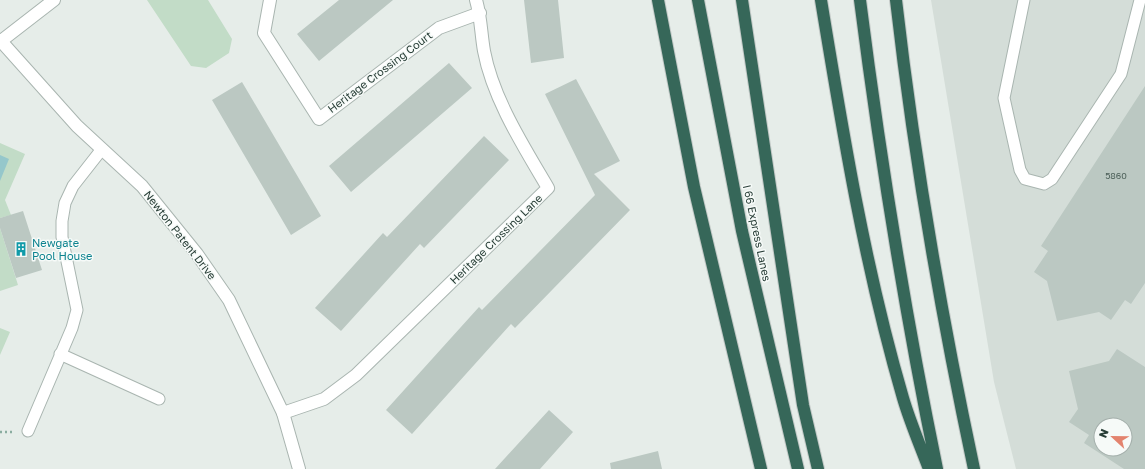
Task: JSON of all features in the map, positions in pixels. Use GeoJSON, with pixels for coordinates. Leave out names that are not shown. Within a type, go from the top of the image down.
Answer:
{"type":"FeatureCollection","features":[{"type":"Feature","properties":{"kind":"highway"},"geometry":{"type":"LineString","coordinates":[[658,0],[694,187],[761,469]]}},
{"type":"Feature","properties":{"kind":"highway","name":"I 66 Express Lanes"},"geometry":{"type":"LineString","coordinates":[[698,0],[742,231],[798,469]]}},
{"type":"Feature","properties":{"kind":"highway"},"geometry":{"type":"LineString","coordinates":[[742,0],[799,376],[818,469]]}},
{"type":"Feature","properties":{"kind":"highway"},"geometry":{"type":"LineString","coordinates":[[821,0],[850,176],[862,231],[904,399],[929,469]]}},
{"type":"Feature","properties":{"kind":"highway"},"geometry":{"type":"LineString","coordinates":[[860,0],[882,167],[896,255],[937,469]]}},
{"type":"Feature","properties":{"kind":"highway"},"geometry":{"type":"LineString","coordinates":[[897,0],[901,49],[929,238],[974,469]]}},
{"type":"Feature","properties":{"kind":"street"},"geometry":{"type":"LineString","coordinates":[[0,41],[54,0]]}},
{"type":"Feature","properties":{"kind":"street","name":"Heritage Crossing Court"},"geometry":{"type":"LineString","coordinates":[[270,0],[264,33],[319,119],[439,28],[480,13]]}},
{"type":"Feature","properties":{"kind":"street","name":"Heritage Crossing Lane"},"geometry":{"type":"LineString","coordinates":[[283,413],[324,399],[356,375],[548,188],[524,147],[500,100],[484,52],[480,13],[476,0]]}},
{"type":"Feature","properties":{"kind":"street","name":"Newton Patent Drive"},"geometry":{"type":"LineString","coordinates":[[0,41],[77,126],[142,186],[197,254],[229,300],[283,413],[299,469]]}},
{"type":"Feature","properties":{"kind":"lane"},"geometry":{"type":"LineString","coordinates":[[1024,0],[1004,98],[1020,170],[1025,179],[1044,184],[1052,179],[1121,74],[1140,0]]}},
{"type":"Feature","properties":{"kind":"lane"},"geometry":{"type":"LineString","coordinates":[[28,431],[77,310],[62,237],[62,221],[65,202],[73,186],[102,149]]}},
{"type":"Feature","properties":{"kind":"lane"},"geometry":{"type":"LineString","coordinates":[[60,354],[159,400]]}},
{"type":"Feature","properties":{"kind":"shaded area"},"geometry":{"type":"Polygon","coordinates":[[[931,0],[1145,0],[1145,469],[1016,469],[994,382],[931,0]]]}},
{"type":"Feature","properties":{"kind":"green space"},"geometry":{"type":"Polygon","coordinates":[[[147,0],[208,0],[232,39],[229,53],[206,68],[191,66],[147,0]]]}},
{"type":"Feature","properties":{"kind":"green space"},"geometry":{"type":"Polygon","coordinates":[[[0,143],[25,154],[5,200],[11,215],[0,218],[0,143]]]}},
{"type":"Feature","properties":{"kind":"green space"},"geometry":{"type":"Polygon","coordinates":[[[0,228],[18,285],[0,291],[0,228]]]}},
{"type":"Feature","properties":{"kind":"green space"},"geometry":{"type":"Polygon","coordinates":[[[0,328],[10,332],[0,355],[0,328]]]}},
{"type":"Feature","properties":{"kind":"water"},"geometry":{"type":"Polygon","coordinates":[[[0,155],[9,159],[0,181],[0,155]]]}},
{"type":"Feature","properties":{"kind":"building"},"geometry":{"type":"Polygon","coordinates":[[[339,0],[393,0],[319,61],[297,34],[339,0]]]}},
{"type":"Feature","properties":{"kind":"building"},"geometry":{"type":"Polygon","coordinates":[[[524,0],[558,0],[564,58],[531,63],[524,0]]]}},
{"type":"Feature","properties":{"kind":"building"},"geometry":{"type":"Polygon","coordinates":[[[449,63],[472,88],[351,192],[329,166],[449,63]]]}},
{"type":"Feature","properties":{"kind":"building"},"geometry":{"type":"Polygon","coordinates":[[[576,79],[620,161],[594,174],[630,210],[515,328],[511,324],[412,434],[386,410],[479,307],[482,310],[595,195],[545,94],[576,79]]]}},
{"type":"Feature","properties":{"kind":"building"},"geometry":{"type":"Polygon","coordinates":[[[242,82],[321,216],[291,235],[212,100],[242,82]]]}},
{"type":"Feature","properties":{"kind":"building"},"geometry":{"type":"Polygon","coordinates":[[[1145,86],[1145,283],[1131,304],[1125,300],[1111,320],[1099,312],[1057,321],[1047,281],[1034,272],[1048,251],[1041,246],[1145,86]]]}},
{"type":"Feature","properties":{"kind":"building"},"geometry":{"type":"Polygon","coordinates":[[[484,136],[509,160],[424,248],[420,244],[341,331],[315,308],[383,233],[387,237],[484,136]]]}},
{"type":"Feature","properties":{"kind":"building","name":"Newgate Pool House"},"geometry":{"type":"Polygon","coordinates":[[[23,211],[42,270],[16,278],[0,228],[0,218],[23,211]]]}},
{"type":"Feature","properties":{"kind":"building"},"geometry":{"type":"Polygon","coordinates":[[[1117,349],[1145,367],[1145,469],[1124,469],[1106,457],[1133,457],[1133,417],[1093,417],[1093,449],[1084,443],[1089,435],[1069,422],[1078,409],[1069,371],[1109,361],[1117,349]]]}},
{"type":"Feature","properties":{"kind":"building"},"geometry":{"type":"Polygon","coordinates":[[[549,410],[573,432],[540,469],[495,469],[549,410]]]}},
{"type":"Feature","properties":{"kind":"building"},"geometry":{"type":"Polygon","coordinates":[[[658,451],[662,469],[611,469],[610,463],[658,451]]]}},
{"type":"Feature","properties":{"kind":"place","name":"Newgate Pool House"},"geometry":{"type":"Point","coordinates":[21,249]}}]}
